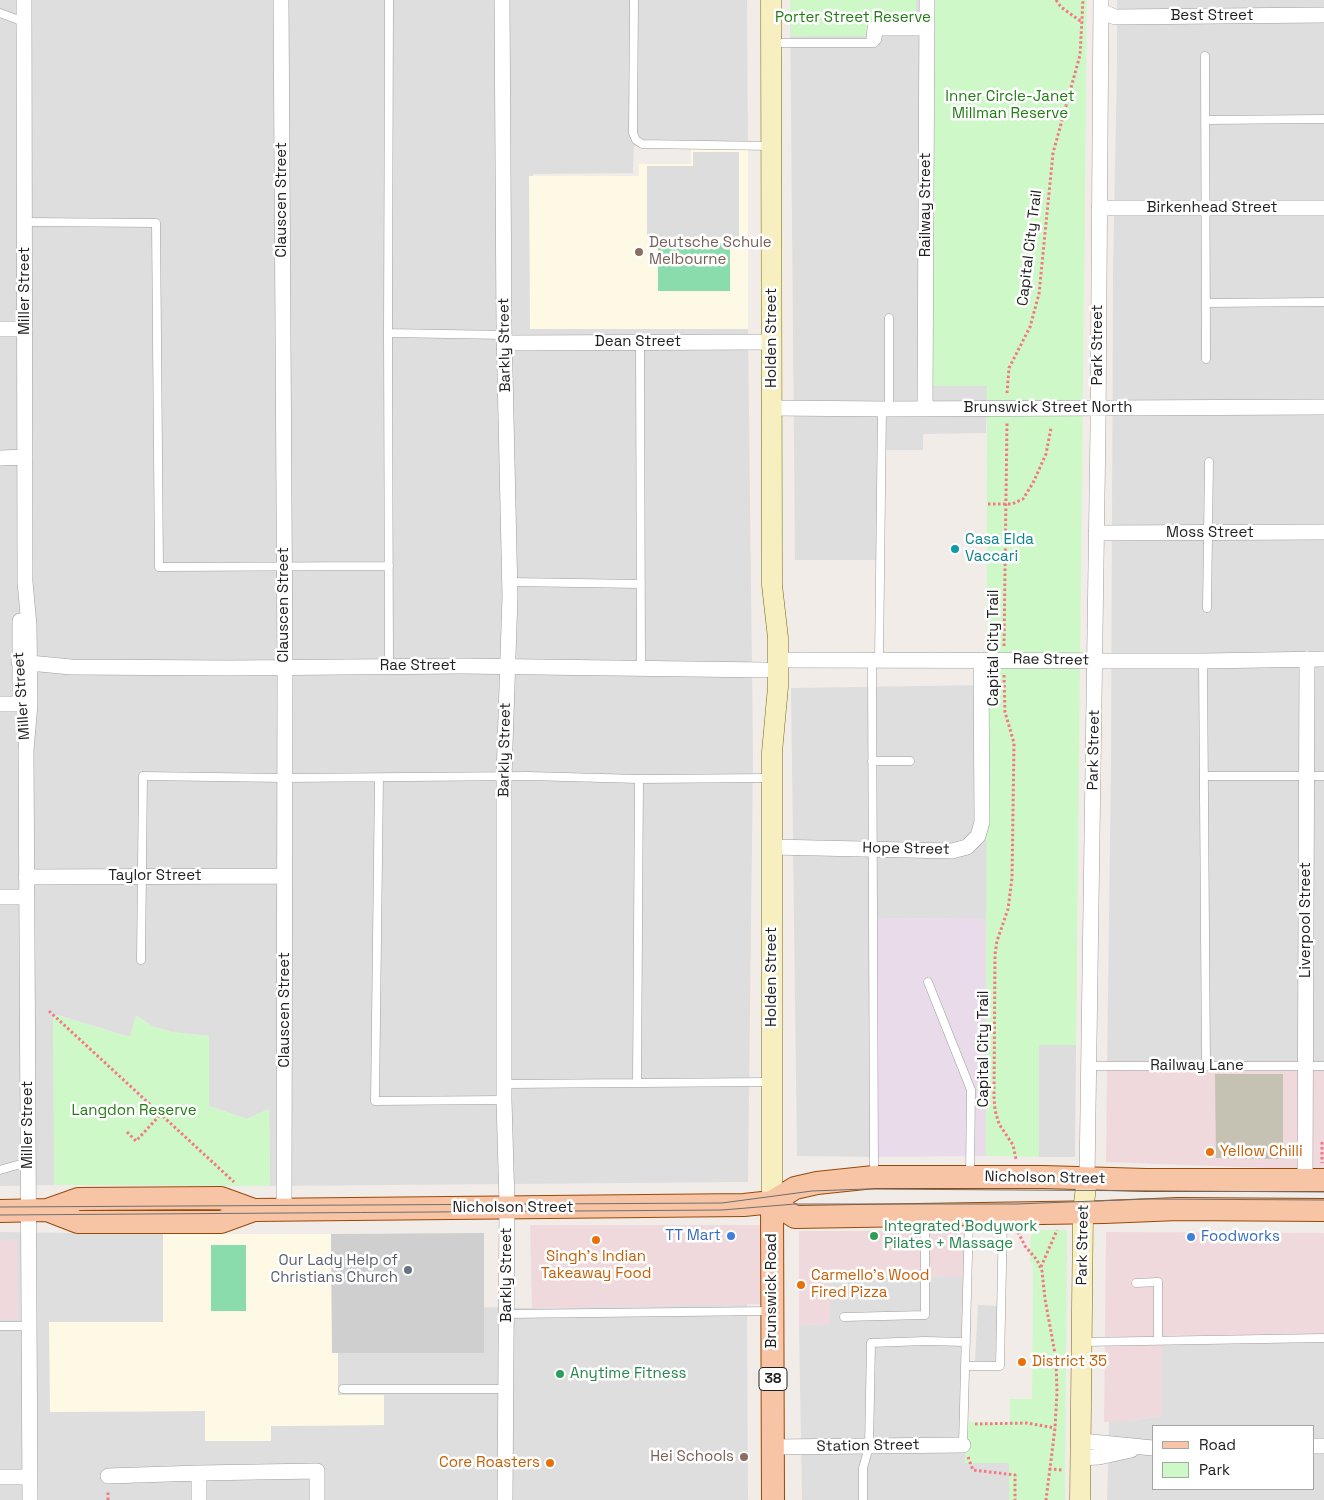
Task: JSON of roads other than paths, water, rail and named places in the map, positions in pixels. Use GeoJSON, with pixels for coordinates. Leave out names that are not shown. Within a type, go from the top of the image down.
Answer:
{"type":"FeatureCollection","features":[{"type":"Feature","properties":{"kind":"main road","name":"Holden Street"},"geometry":{"type":"LineString","coordinates":[[771,0],[772,585],[776,610],[772,665],[772,1202]]}},
{"type":"Feature","properties":{"kind":"main road","name":"Nicholson Street"},"geometry":{"type":"LineString","coordinates":[[0,1211],[38,1210],[78,1199],[211,1198],[221,1198],[254,1210],[722,1206],[772,1202],[795,1188],[874,1177],[1315,1180]]}},
{"type":"Feature","properties":{"kind":"main road","name":"Park Street"},"geometry":{"type":"LineString","coordinates":[[1080,1500],[1083,1212],[1087,1178]]}},
{"type":"Feature","properties":{"kind":"main road"},"geometry":{"type":"LineString","coordinates":[[772,1202],[795,1217],[970,1213],[1010,1220],[1083,1212],[1178,1209],[1324,1210]]}},
{"type":"Feature","properties":{"kind":"main road","name":"Brunswick Road"},"geometry":{"type":"LineString","coordinates":[[772,1202],[773,1500]]}},
{"type":"Feature","properties":{"kind":"street","name":"Miller Street"},"geometry":{"type":"LineString","coordinates":[[24,0],[25,457],[26,582],[29,625],[24,668],[28,1162],[38,1210],[29,1326],[30,1500]]}},
{"type":"Feature","properties":{"kind":"street","name":"Clauscen Street"},"geometry":{"type":"LineString","coordinates":[[281,0],[284,566],[284,1209]]}},
{"type":"Feature","properties":{"kind":"street","name":"Barkly Street"},"geometry":{"type":"LineString","coordinates":[[502,0],[505,340],[510,582],[504,776],[504,1100],[507,1208],[505,1500]]}},
{"type":"Feature","properties":{"kind":"street","name":"Railway Street"},"geometry":{"type":"LineString","coordinates":[[925,409],[927,0]]}},
{"type":"Feature","properties":{"kind":"street","name":"Best Street"},"geometry":{"type":"LineString","coordinates":[[1101,6],[1115,16],[1324,15]]}},
{"type":"Feature","properties":{"kind":"street","name":"Park Street"},"geometry":{"type":"LineString","coordinates":[[1087,1178],[1095,661],[1101,6]]}},
{"type":"Feature","properties":{"kind":"street"},"geometry":{"type":"LineString","coordinates":[[874,38],[875,28],[927,28]]}},
{"type":"Feature","properties":{"kind":"street","name":"Birkenhead Street"},"geometry":{"type":"LineString","coordinates":[[1099,208],[1324,208]]}},
{"type":"Feature","properties":{"kind":"street"},"geometry":{"type":"LineString","coordinates":[[0,329],[25,329]]}},
{"type":"Feature","properties":{"kind":"street","name":"Dean Street"},"geometry":{"type":"LineString","coordinates":[[505,340],[772,342]]}},
{"type":"Feature","properties":{"kind":"street","name":"Brunswick Street North"},"geometry":{"type":"LineString","coordinates":[[772,408],[925,409],[1324,406]]}},
{"type":"Feature","properties":{"kind":"street"},"geometry":{"type":"LineString","coordinates":[[0,458],[25,457]]}},
{"type":"Feature","properties":{"kind":"street","name":"Moss Street"},"geometry":{"type":"LineString","coordinates":[[1096,533],[1324,532]]}},
{"type":"Feature","properties":{"kind":"street","name":"Liverpool Street"},"geometry":{"type":"LineString","coordinates":[[1307,659],[1306,1066],[1315,1180]]}},
{"type":"Feature","properties":{"kind":"street","name":"Rae Street"},"geometry":{"type":"LineString","coordinates":[[24,668],[389,666],[641,669],[876,660],[1203,661],[1324,659]]}},
{"type":"Feature","properties":{"kind":"street","name":"Hope Street"},"geometry":{"type":"LineString","coordinates":[[772,847],[952,851],[967,847],[978,836],[982,822],[981,660]]}},
{"type":"Feature","properties":{"kind":"street"},"geometry":{"type":"LineString","coordinates":[[0,704],[25,704]]}},
{"type":"Feature","properties":{"kind":"street","name":"Taylor Street"},"geometry":{"type":"LineString","coordinates":[[26,877],[284,876]]}},
{"type":"Feature","properties":{"kind":"street"},"geometry":{"type":"LineString","coordinates":[[0,897],[26,897]]}},
{"type":"Feature","properties":{"kind":"street","name":"Station Street"},"geometry":{"type":"LineString","coordinates":[[773,1447],[963,1445]]}},
{"type":"Feature","properties":{"kind":"street"},"geometry":{"type":"LineString","coordinates":[[1080,1449],[1148,1448]]}},
{"type":"Feature","properties":{"kind":"street"},"geometry":{"type":"LineString","coordinates":[[108,1476],[317,1471],[316,1500]]}},
{"type":"Feature","properties":{"kind":"street"},"geometry":{"type":"LineString","coordinates":[[199,1473],[199,1500]]}},
{"type":"Feature","properties":{"kind":"street"},"geometry":{"type":"LineString","coordinates":[[0,1477],[30,1477]]}},
{"type":"Feature","properties":{"kind":"lane"},"geometry":{"type":"LineString","coordinates":[[389,0],[389,666]]}},
{"type":"Feature","properties":{"kind":"lane"},"geometry":{"type":"LineString","coordinates":[[634,0],[633,133],[636,140],[642,144],[771,146]]}},
{"type":"Feature","properties":{"kind":"lane"},"geometry":{"type":"LineString","coordinates":[[0,13],[24,22]]}},
{"type":"Feature","properties":{"kind":"lane"},"geometry":{"type":"LineString","coordinates":[[771,43],[874,43],[874,38]]}},
{"type":"Feature","properties":{"kind":"lane"},"geometry":{"type":"LineString","coordinates":[[1205,56],[1206,359]]}},
{"type":"Feature","properties":{"kind":"lane"},"geometry":{"type":"LineString","coordinates":[[1205,120],[1324,119]]}},
{"type":"Feature","properties":{"kind":"lane"},"geometry":{"type":"LineString","coordinates":[[25,222],[156,223],[160,567],[389,566]]}},
{"type":"Feature","properties":{"kind":"lane"},"geometry":{"type":"LineString","coordinates":[[1206,304],[1324,302]]}},
{"type":"Feature","properties":{"kind":"lane"},"geometry":{"type":"LineString","coordinates":[[874,1177],[872,761],[889,318]]}},
{"type":"Feature","properties":{"kind":"lane"},"geometry":{"type":"LineString","coordinates":[[388,333],[505,340]]}},
{"type":"Feature","properties":{"kind":"lane"},"geometry":{"type":"LineString","coordinates":[[640,342],[641,669]]}},
{"type":"Feature","properties":{"kind":"lane"},"geometry":{"type":"LineString","coordinates":[[1207,608],[1209,462]]}},
{"type":"Feature","properties":{"kind":"lane"},"geometry":{"type":"LineString","coordinates":[[510,582],[641,584]]}},
{"type":"Feature","properties":{"kind":"lane"},"geometry":{"type":"LineString","coordinates":[[1203,661],[1206,1065]]}},
{"type":"Feature","properties":{"kind":"lane"},"geometry":{"type":"LineString","coordinates":[[872,761],[910,761]]}},
{"type":"Feature","properties":{"kind":"lane"},"geometry":{"type":"LineString","coordinates":[[141,960],[142,776],[284,778],[504,776],[639,779],[772,778]]}},
{"type":"Feature","properties":{"kind":"lane"},"geometry":{"type":"LineString","coordinates":[[1204,776],[1324,776]]}},
{"type":"Feature","properties":{"kind":"lane"},"geometry":{"type":"LineString","coordinates":[[379,778],[375,1101],[504,1100]]}},
{"type":"Feature","properties":{"kind":"lane"},"geometry":{"type":"LineString","coordinates":[[637,1083],[639,779]]}},
{"type":"Feature","properties":{"kind":"lane"},"geometry":{"type":"LineString","coordinates":[[928,982],[971,1090],[970,1177]]}},
{"type":"Feature","properties":{"kind":"lane","name":"Railway Lane"},"geometry":{"type":"LineString","coordinates":[[1088,1066],[1324,1066]]}},
{"type":"Feature","properties":{"kind":"lane"},"geometry":{"type":"LineString","coordinates":[[504,1084],[772,1082]]}},
{"type":"Feature","properties":{"kind":"lane"},"geometry":{"type":"LineString","coordinates":[[0,1170],[28,1162]]}},
{"type":"Feature","properties":{"kind":"lane"},"geometry":{"type":"LineString","coordinates":[[963,1445],[970,1213]]}},
{"type":"Feature","properties":{"kind":"lane"},"geometry":{"type":"LineString","coordinates":[[844,1317],[925,1315],[926,1214]]}},
{"type":"Feature","properties":{"kind":"lane"},"geometry":{"type":"LineString","coordinates":[[966,1366],[1000,1366],[1010,1220]]}},
{"type":"Feature","properties":{"kind":"lane"},"geometry":{"type":"LineString","coordinates":[[1136,1283],[1158,1282],[1158,1340]]}},
{"type":"Feature","properties":{"kind":"lane"},"geometry":{"type":"LineString","coordinates":[[507,1314],[772,1311]]}},
{"type":"Feature","properties":{"kind":"lane"},"geometry":{"type":"LineString","coordinates":[[0,1326],[29,1326]]}},
{"type":"Feature","properties":{"kind":"lane"},"geometry":{"type":"LineString","coordinates":[[1082,1342],[1324,1338]]}},
{"type":"Feature","properties":{"kind":"lane"},"geometry":{"type":"LineString","coordinates":[[863,1500],[863,1468],[868,1447],[871,1343],[966,1342]]}},
{"type":"Feature","properties":{"kind":"lane"},"geometry":{"type":"LineString","coordinates":[[343,1389],[506,1389]]}},
{"type":"Feature","properties":{"kind":"tram line"},"geometry":{"type":"LineString","coordinates":[[0,1207],[722,1203],[812,1191],[866,1189],[1324,1192]]}},
{"type":"Feature","properties":{"kind":"tram line"},"geometry":{"type":"LineString","coordinates":[[0,1215],[722,1210],[795,1204],[1016,1204],[1148,1199],[1324,1200]]}},
{"type":"Feature","properties":{"kind":"place","name":"Deutsche Schule Melbourne"},"geometry":{"type":"Point","coordinates":[639,252]}},
{"type":"Feature","properties":{"kind":"place","name":"Casa Elda Vaccari"},"geometry":{"type":"Point","coordinates":[955,549]}},
{"type":"Feature","properties":{"kind":"place","name":"Yellow Chilli"},"geometry":{"type":"Point","coordinates":[1210,1152]}},
{"type":"Feature","properties":{"kind":"place","name":"TT Mart"},"geometry":{"type":"Point","coordinates":[731,1236]}},
{"type":"Feature","properties":{"kind":"place","name":"Integrated Bodywork Pilates + Massage"},"geometry":{"type":"Point","coordinates":[874,1236]}},
{"type":"Feature","properties":{"kind":"place","name":"Foodworks"},"geometry":{"type":"Point","coordinates":[1191,1237]}},
{"type":"Feature","properties":{"kind":"place","name":"Singh's Indian Takeaway Food"},"geometry":{"type":"Point","coordinates":[596,1240]}},
{"type":"Feature","properties":{"kind":"place","name":"Our Lady Help of Christians Church"},"geometry":{"type":"Point","coordinates":[408,1270]}},
{"type":"Feature","properties":{"kind":"place","name":"Carmello's Wood Fired Pizza"},"geometry":{"type":"Point","coordinates":[801,1285]}},
{"type":"Feature","properties":{"kind":"place","name":"District 35"},"geometry":{"type":"Point","coordinates":[1022,1362]}},
{"type":"Feature","properties":{"kind":"place","name":"Anytime Fitness"},"geometry":{"type":"Point","coordinates":[560,1374]}},
{"type":"Feature","properties":{"kind":"place","name":"Hei Schools"},"geometry":{"type":"Point","coordinates":[744,1457]}},
{"type":"Feature","properties":{"kind":"place","name":"Core Roasters"},"geometry":{"type":"Point","coordinates":[550,1463]}},
{"type":"Feature","properties":{"kind":"park label","name":"Porter Street Reserve"},"geometry":{"type":"Point","coordinates":[853,18]}},
{"type":"Feature","properties":{"kind":"park label","name":"Inner Circle-Janet Millman Reserve"},"geometry":{"type":"Point","coordinates":[1010,106]}},
{"type":"Feature","properties":{"kind":"park label","name":"Langdon Reserve"},"geometry":{"type":"Point","coordinates":[134,1111]}}]}
